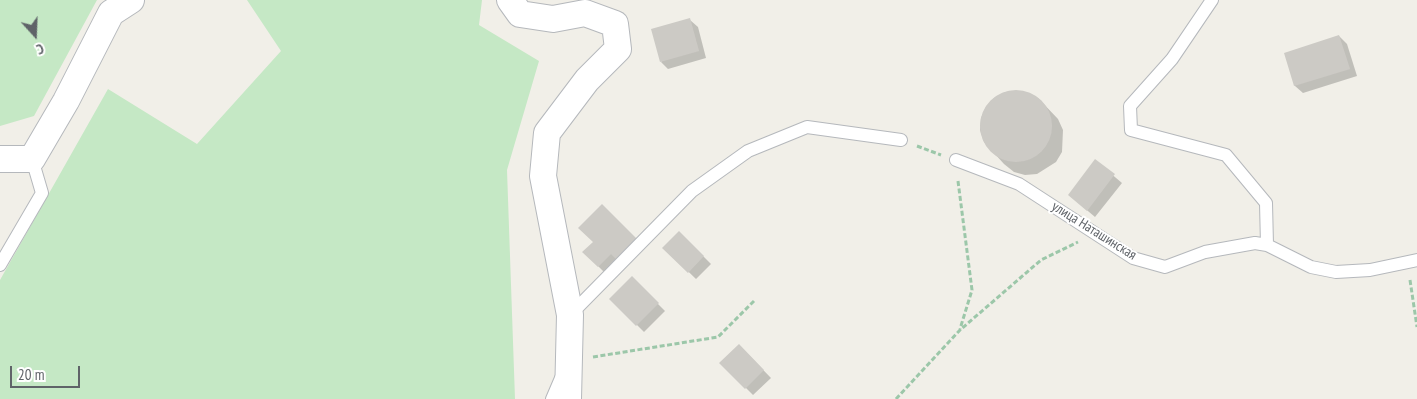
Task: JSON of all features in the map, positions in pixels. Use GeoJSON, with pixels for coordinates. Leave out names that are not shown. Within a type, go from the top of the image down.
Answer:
{"type":"FeatureCollection","features":[{"type":"Feature","properties":{"kind":"street"},"geometry":{"type":"LineString","coordinates":[[0,159],[32,159],[66,101],[111,13],[131,0]]}},
{"type":"Feature","properties":{"kind":"street"},"geometry":{"type":"LineString","coordinates":[[510,0],[520,14],[553,19],[585,13],[615,24],[618,49],[586,80],[547,133],[543,176],[570,315],[568,399]]}},
{"type":"Feature","properties":{"kind":"lane"},"geometry":{"type":"LineString","coordinates":[[1212,0],[1172,59],[1130,106],[1131,130],[1226,155],[1266,203],[1267,245]]}},
{"type":"Feature","properties":{"kind":"lane"},"geometry":{"type":"LineString","coordinates":[[570,315],[692,191],[748,151],[807,127],[901,140]]}},
{"type":"Feature","properties":{"kind":"lane"},"geometry":{"type":"LineString","coordinates":[[0,265],[42,193],[32,159]]}},
{"type":"Feature","properties":{"kind":"lane","name":"улица Наташинская"},"geometry":{"type":"LineString","coordinates":[[956,160],[1019,184],[1133,258],[1165,266],[1205,252],[1255,243],[1267,245],[1311,267],[1336,272],[1370,270],[1412,261]]}},
{"type":"Feature","properties":{"kind":"lane"},"geometry":{"type":"LineString","coordinates":[[552,399],[569,360]]}},
{"type":"Feature","properties":{"kind":"path"},"geometry":{"type":"LineString","coordinates":[[901,140],[956,160],[972,290],[960,330]]}},
{"type":"Feature","properties":{"kind":"path"},"geometry":{"type":"LineString","coordinates":[[896,399],[960,330],[1041,260],[1096,233]]}},
{"type":"Feature","properties":{"kind":"path"},"geometry":{"type":"LineString","coordinates":[[1412,261],[1417,327]]}},
{"type":"Feature","properties":{"kind":"path"},"geometry":{"type":"LineString","coordinates":[[569,360],[718,337],[755,300]]}},
{"type":"Feature","properties":{"kind":"green space"},"geometry":{"type":"Polygon","coordinates":[[[0,0],[97,0],[34,116],[0,126],[0,0]]]}},
{"type":"Feature","properties":{"kind":"green space"},"geometry":{"type":"Polygon","coordinates":[[[247,0],[482,0],[479,25],[539,61],[507,170],[515,399],[0,399],[0,280],[108,89],[197,144],[281,51],[247,0]]]}},
{"type":"Feature","properties":{"kind":"building"},"geometry":{"type":"Polygon","coordinates":[[[690,18],[699,51],[660,62],[651,29],[690,18]]]}},
{"type":"Feature","properties":{"kind":"building"},"geometry":{"type":"Polygon","coordinates":[[[1339,35],[1350,69],[1294,86],[1284,53],[1339,35]]]}},
{"type":"Feature","properties":{"kind":"building"},"geometry":{"type":"Polygon","coordinates":[[[1023,90],[1042,100],[1050,112],[1052,126],[1050,140],[1042,152],[1030,160],[1009,162],[990,152],[982,140],[980,119],[990,100],[1002,92],[1023,90]]]}},
{"type":"Feature","properties":{"kind":"building"},"geometry":{"type":"Polygon","coordinates":[[[1095,159],[1115,174],[1087,211],[1068,195],[1095,159]]]}},
{"type":"Feature","properties":{"kind":"building"},"geometry":{"type":"Polygon","coordinates":[[[602,204],[637,239],[616,259],[611,254],[598,267],[582,252],[593,242],[578,228],[602,204]]]}},
{"type":"Feature","properties":{"kind":"building"},"geometry":{"type":"Polygon","coordinates":[[[679,231],[704,256],[688,273],[662,248],[679,231]]]}},
{"type":"Feature","properties":{"kind":"building"},"geometry":{"type":"Polygon","coordinates":[[[632,276],[659,303],[636,326],[609,299],[632,276]]]}},
{"type":"Feature","properties":{"kind":"building"},"geometry":{"type":"Polygon","coordinates":[[[739,344],[764,370],[745,389],[719,363],[739,344]]]}}]}
